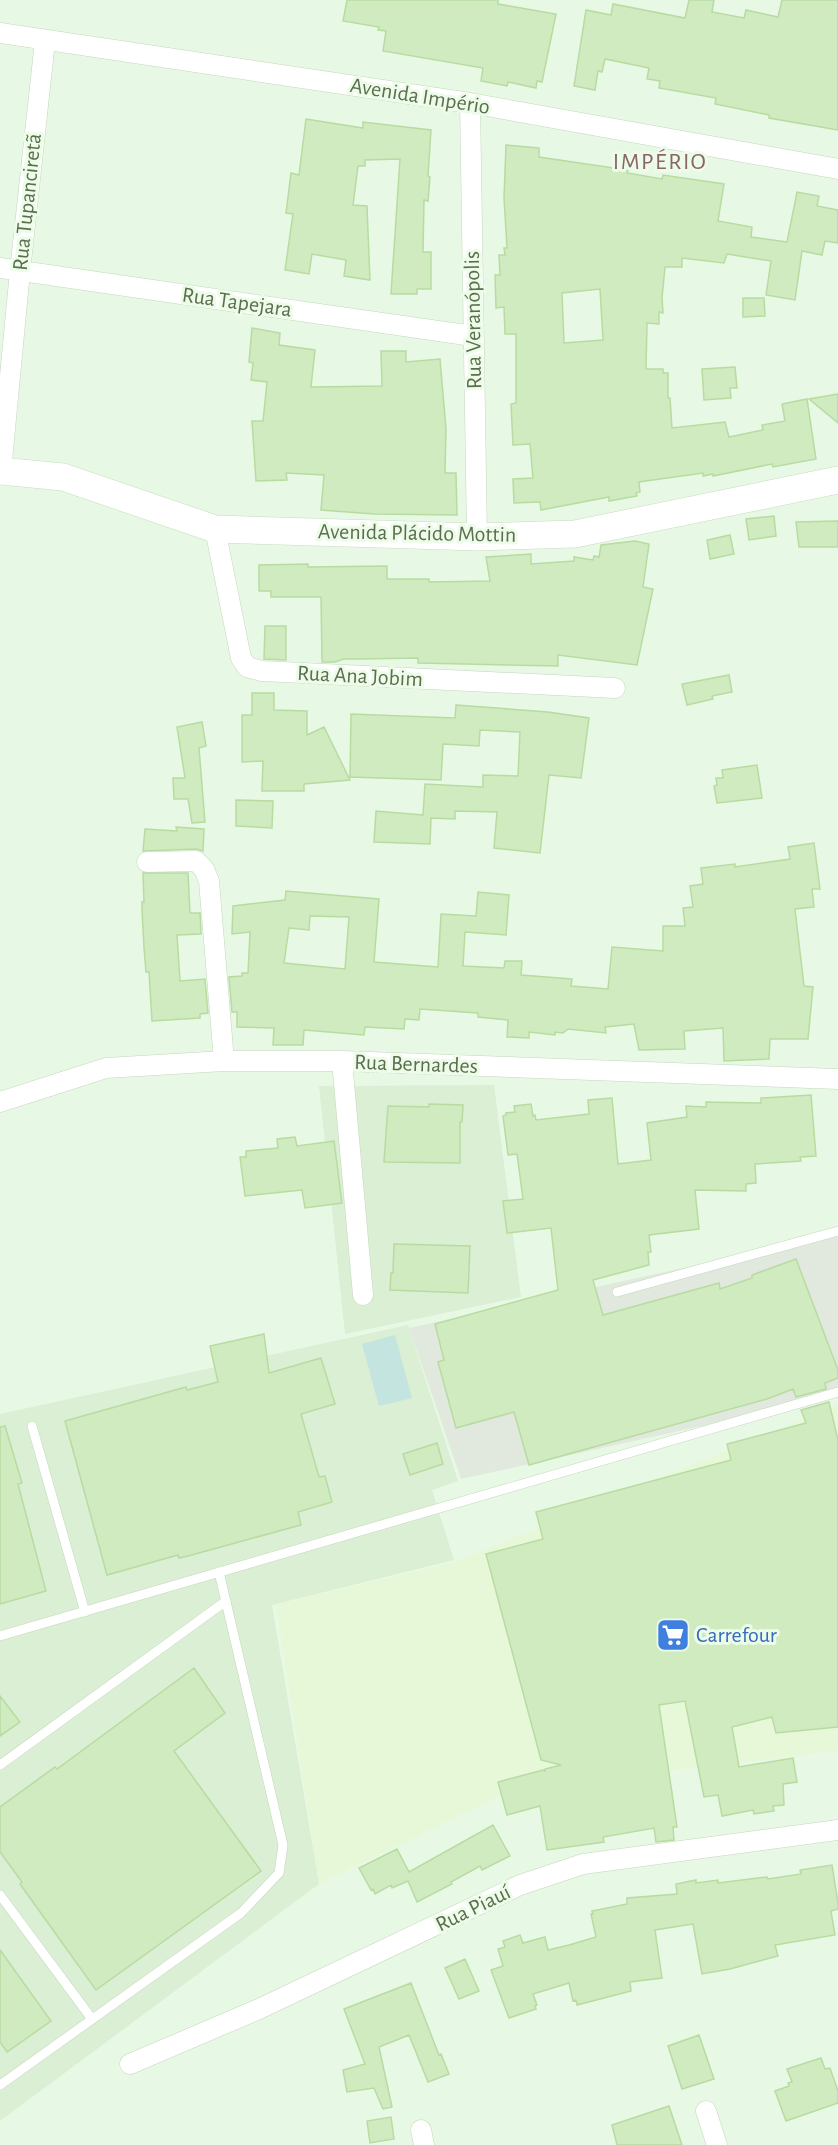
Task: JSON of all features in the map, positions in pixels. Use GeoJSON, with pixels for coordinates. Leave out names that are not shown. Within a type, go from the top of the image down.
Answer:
{"type":"FeatureCollection","features":[{"type":"Feature","properties":{"kind":"main road","name":"Avenida Plácido Mottin"},"geometry":{"type":"LineString","coordinates":[[0,471],[63,477],[215,529],[477,537],[575,534],[838,480]]}},
{"type":"Feature","properties":{"kind":"street","name":"Avenida Império"},"geometry":{"type":"LineString","coordinates":[[0,33],[470,103],[838,169]]}},
{"type":"Feature","properties":{"kind":"street","name":"Rua Tupanciretã"},"geometry":{"type":"LineString","coordinates":[[0,471],[45,41]]}},
{"type":"Feature","properties":{"kind":"street","name":"Rua Veranópolis"},"geometry":{"type":"LineString","coordinates":[[470,103],[477,537]]}},
{"type":"Feature","properties":{"kind":"street","name":"Rua Tapejara"},"geometry":{"type":"LineString","coordinates":[[0,268],[473,336]]}},
{"type":"Feature","properties":{"kind":"street","name":"Rua Ana Jobim"},"geometry":{"type":"LineString","coordinates":[[215,529],[241,658],[247,667],[262,671],[615,688]]}},
{"type":"Feature","properties":{"kind":"street"},"geometry":{"type":"LineString","coordinates":[[147,862],[196,861],[204,869],[209,881],[224,1061]]}},
{"type":"Feature","properties":{"kind":"street","name":"Rua Bernardes"},"geometry":{"type":"LineString","coordinates":[[0,1102],[106,1068],[224,1061],[342,1061],[838,1079]]}},
{"type":"Feature","properties":{"kind":"street"},"geometry":{"type":"LineString","coordinates":[[342,1061],[363,1294]]}},
{"type":"Feature","properties":{"kind":"street","name":"Rua Piauí"},"geometry":{"type":"LineString","coordinates":[[130,2064],[260,2009],[520,1885],[583,1864],[838,1830]]}},
{"type":"Feature","properties":{"kind":"street"},"geometry":{"type":"LineString","coordinates":[[706,2111],[717,2145]]}},
{"type":"Feature","properties":{"kind":"lane"},"geometry":{"type":"LineString","coordinates":[[617,1292],[838,1231]]}},
{"type":"Feature","properties":{"kind":"lane"},"geometry":{"type":"LineString","coordinates":[[0,1636],[838,1392]]}},
{"type":"Feature","properties":{"kind":"lane"},"geometry":{"type":"LineString","coordinates":[[32,1426],[85,1612]]}},
{"type":"Feature","properties":{"kind":"lane"},"geometry":{"type":"LineString","coordinates":[[0,2085],[241,1912],[279,1873],[283,1845],[219,1572]]}},
{"type":"Feature","properties":{"kind":"lane"},"geometry":{"type":"LineString","coordinates":[[0,1765],[226,1601]]}},
{"type":"Feature","properties":{"kind":"lane"},"geometry":{"type":"LineString","coordinates":[[0,1895],[92,2019]]}},
{"type":"Feature","properties":{"kind":"shaded area"},"geometry":{"type":"Polygon","coordinates":[[[494,1085],[521,1297],[345,1334],[319,1086],[494,1085]]]}},
{"type":"Feature","properties":{"kind":"shaded area"},"geometry":{"type":"Polygon","coordinates":[[[838,1234],[838,1396],[461,1479],[409,1328],[838,1234]]]}},
{"type":"Feature","properties":{"kind":"shaded area"},"geometry":{"type":"Polygon","coordinates":[[[408,1325],[458,1481],[432,1490],[454,1560],[272,1605],[319,1884],[0,2121],[0,1414],[408,1325]]]}},
{"type":"Feature","properties":{"kind":"shaded area"},"geometry":{"type":"Polygon","coordinates":[[[395,1335],[412,1398],[379,1406],[362,1344],[395,1335]]]}},
{"type":"Feature","properties":{"kind":"shaded area"},"geometry":{"type":"Polygon","coordinates":[[[838,1405],[838,1751],[513,1789],[319,1884],[276,1604],[455,1562],[838,1405]]]}},
{"type":"Feature","properties":{"kind":"building"},"geometry":{"type":"Polygon","coordinates":[[[347,0],[498,0],[498,4],[556,14],[542,82],[537,81],[536,88],[508,82],[507,86],[481,81],[483,68],[383,51],[386,31],[378,30],[379,27],[343,21],[347,0]]]}},
{"type":"Feature","properties":{"kind":"building"},"geometry":{"type":"Polygon","coordinates":[[[689,0],[714,0],[712,12],[744,18],[746,10],[778,17],[782,0],[838,0],[838,130],[769,118],[769,115],[715,104],[716,98],[659,88],[660,81],[647,79],[649,68],[605,59],[602,72],[598,71],[595,90],[574,86],[586,10],[611,15],[613,4],[685,18],[689,0]]]}},
{"type":"Feature","properties":{"kind":"building"},"geometry":{"type":"Polygon","coordinates":[[[306,119],[363,128],[363,122],[431,130],[428,201],[424,200],[423,252],[431,252],[431,289],[417,289],[417,294],[391,294],[400,159],[365,160],[365,166],[358,166],[353,205],[367,206],[370,280],[344,276],[346,260],[312,254],[309,274],[285,270],[293,214],[286,213],[291,173],[299,175],[306,119]]]}},
{"type":"Feature","properties":{"kind":"building"},"geometry":{"type":"Polygon","coordinates":[[[506,145],[539,148],[539,157],[628,170],[627,173],[662,179],[663,175],[724,184],[718,221],[752,227],[751,237],[787,242],[797,192],[819,196],[817,206],[838,210],[838,243],[825,241],[822,255],[802,251],[795,300],[766,295],[771,261],[727,254],[724,263],[682,258],[682,267],[665,267],[663,313],[659,312],[659,324],[647,323],[646,369],[663,369],[663,373],[668,373],[668,398],[670,398],[672,428],[725,422],[729,437],[763,430],[762,425],[785,421],[782,404],[807,399],[816,459],[773,467],[772,464],[713,476],[713,474],[703,476],[703,473],[639,482],[640,492],[636,493],[637,496],[609,501],[609,497],[541,510],[540,502],[514,503],[513,479],[533,478],[530,444],[513,445],[511,404],[516,403],[516,334],[505,334],[504,307],[496,308],[495,275],[500,275],[499,255],[505,255],[504,248],[507,248],[504,198],[506,145]],[[600,289],[562,293],[564,343],[603,340],[600,289]]]}},
{"type":"Feature","properties":{"kind":"building"},"geometry":{"type":"Polygon","coordinates":[[[743,298],[764,298],[765,316],[743,317],[743,298]]]}},
{"type":"Feature","properties":{"kind":"building"},"geometry":{"type":"Polygon","coordinates":[[[252,328],[280,333],[279,345],[315,350],[311,387],[382,386],[381,351],[406,351],[406,362],[440,359],[446,429],[445,473],[456,473],[457,515],[374,514],[321,510],[324,475],[286,473],[287,480],[256,481],[252,421],[263,421],[267,382],[251,380],[253,363],[249,362],[252,328]]]}},
{"type":"Feature","properties":{"kind":"building"},"geometry":{"type":"Polygon","coordinates":[[[735,367],[737,388],[730,388],[731,398],[704,400],[702,369],[735,367]]]}},
{"type":"Feature","properties":{"kind":"building"},"geometry":{"type":"Polygon","coordinates":[[[838,394],[838,423],[809,399],[838,394]]]}},
{"type":"Feature","properties":{"kind":"building"},"geometry":{"type":"Polygon","coordinates":[[[774,516],[776,536],[749,540],[746,519],[774,516]]]}},
{"type":"Feature","properties":{"kind":"building"},"geometry":{"type":"Polygon","coordinates":[[[838,521],[838,547],[799,547],[796,522],[838,521]]]}},
{"type":"Feature","properties":{"kind":"building"},"geometry":{"type":"Polygon","coordinates":[[[730,535],[734,554],[710,559],[707,540],[730,535]]]}},
{"type":"Feature","properties":{"kind":"building"},"geometry":{"type":"Polygon","coordinates":[[[635,541],[649,544],[643,587],[653,589],[637,665],[558,655],[558,666],[418,663],[418,658],[344,659],[322,662],[321,597],[271,597],[271,591],[259,591],[259,565],[387,566],[387,579],[429,579],[429,582],[490,581],[486,557],[531,554],[531,564],[574,561],[574,557],[593,560],[594,556],[599,557],[601,545],[635,541]]]}},
{"type":"Feature","properties":{"kind":"building"},"geometry":{"type":"Polygon","coordinates":[[[265,626],[286,626],[286,660],[264,659],[265,626]]]}},
{"type":"Feature","properties":{"kind":"building"},"geometry":{"type":"Polygon","coordinates":[[[729,675],[732,692],[687,705],[682,684],[729,675]]]}},
{"type":"Feature","properties":{"kind":"building"},"geometry":{"type":"Polygon","coordinates":[[[252,693],[274,693],[274,710],[307,711],[307,735],[324,727],[350,780],[304,784],[304,791],[262,791],[263,761],[242,762],[242,715],[252,715],[252,693]]]}},
{"type":"Feature","properties":{"kind":"building"},"geometry":{"type":"Polygon","coordinates":[[[456,705],[548,712],[589,718],[581,778],[549,775],[540,853],[494,848],[497,812],[455,811],[455,819],[431,818],[430,844],[374,842],[376,811],[423,815],[425,784],[483,787],[483,775],[518,776],[520,732],[480,730],[479,746],[443,744],[441,780],[350,777],[351,714],[455,718],[456,705]]]}},
{"type":"Feature","properties":{"kind":"building"},"geometry":{"type":"Polygon","coordinates":[[[202,722],[206,746],[199,748],[205,822],[192,823],[188,799],[174,799],[173,778],[185,778],[177,727],[202,722]]]}},
{"type":"Feature","properties":{"kind":"building"},"geometry":{"type":"Polygon","coordinates":[[[757,765],[762,798],[717,803],[714,786],[717,785],[716,778],[723,778],[722,770],[757,765]]]}},
{"type":"Feature","properties":{"kind":"building"},"geometry":{"type":"Polygon","coordinates":[[[236,800],[273,801],[272,828],[236,826],[236,800]]]}},
{"type":"Feature","properties":{"kind":"building"},"geometry":{"type":"Polygon","coordinates":[[[176,827],[204,829],[203,851],[196,849],[143,851],[145,829],[177,831],[176,827]]]}},
{"type":"Feature","properties":{"kind":"building"},"geometry":{"type":"Polygon","coordinates":[[[814,843],[820,889],[812,889],[814,907],[795,909],[804,986],[813,987],[808,1039],[770,1039],[769,1059],[724,1061],[723,1028],[684,1031],[685,1049],[639,1050],[634,1024],[605,1027],[606,1033],[568,1029],[563,1033],[555,1032],[555,1035],[529,1032],[529,1038],[507,1037],[508,1020],[478,1017],[478,1013],[420,1009],[419,1020],[405,1019],[404,1029],[365,1027],[364,1035],[304,1030],[303,1045],[273,1045],[274,1028],[237,1027],[237,1012],[232,1012],[229,977],[248,973],[250,932],[232,934],[233,906],[285,900],[286,891],[379,899],[374,962],[438,967],[441,914],[476,916],[478,892],[509,895],[506,935],[465,932],[463,966],[504,968],[505,961],[522,961],[521,975],[572,979],[571,986],[608,989],[612,947],[663,951],[663,926],[685,926],[683,908],[693,907],[690,886],[703,884],[701,868],[735,864],[735,867],[790,859],[788,847],[814,843]],[[310,916],[309,930],[289,928],[284,963],[345,969],[349,917],[310,916]]]}},
{"type":"Feature","properties":{"kind":"building"},"geometry":{"type":"Polygon","coordinates":[[[143,873],[188,873],[190,913],[200,913],[201,934],[177,935],[180,981],[205,979],[208,1013],[200,1014],[200,1018],[152,1021],[149,972],[146,972],[144,948],[143,873]]]}},
{"type":"Feature","properties":{"kind":"building"},"geometry":{"type":"Polygon","coordinates":[[[811,1095],[816,1156],[800,1157],[801,1161],[755,1164],[756,1183],[746,1184],[746,1191],[695,1190],[699,1229],[649,1235],[651,1252],[648,1252],[649,1265],[593,1280],[603,1315],[719,1283],[720,1289],[796,1259],[838,1370],[838,1378],[825,1383],[826,1389],[796,1397],[793,1389],[767,1399],[529,1465],[514,1412],[456,1428],[438,1362],[444,1360],[435,1324],[558,1290],[551,1228],[507,1233],[503,1201],[523,1199],[517,1154],[508,1155],[503,1116],[506,1113],[515,1112],[514,1106],[531,1104],[536,1120],[589,1114],[588,1100],[612,1098],[618,1164],[651,1160],[647,1123],[687,1117],[686,1106],[706,1107],[706,1102],[761,1103],[761,1098],[811,1095]]]}},
{"type":"Feature","properties":{"kind":"building"},"geometry":{"type":"Polygon","coordinates":[[[429,1104],[463,1105],[462,1122],[460,1122],[460,1163],[384,1162],[388,1106],[429,1107],[429,1104]]]}},
{"type":"Feature","properties":{"kind":"building"},"geometry":{"type":"Polygon","coordinates":[[[295,1137],[297,1146],[334,1141],[342,1203],[305,1208],[302,1190],[245,1196],[240,1157],[246,1157],[246,1151],[278,1148],[277,1139],[295,1137]]]}},
{"type":"Feature","properties":{"kind":"building"},"geometry":{"type":"Polygon","coordinates":[[[394,1244],[470,1246],[468,1293],[390,1290],[394,1244]]]}},
{"type":"Feature","properties":{"kind":"building"},"geometry":{"type":"Polygon","coordinates":[[[264,1334],[269,1373],[321,1358],[335,1404],[301,1414],[319,1477],[325,1476],[332,1502],[298,1512],[301,1525],[188,1556],[179,1558],[178,1555],[107,1575],[65,1421],[186,1387],[187,1390],[218,1382],[210,1346],[264,1334]]]}},
{"type":"Feature","properties":{"kind":"building","name":"Carrefour"},"geometry":{"type":"Polygon","coordinates":[[[829,1402],[838,1440],[838,1727],[776,1733],[772,1717],[732,1727],[739,1767],[793,1758],[797,1782],[783,1784],[784,1805],[773,1806],[774,1811],[754,1814],[753,1810],[722,1816],[718,1795],[704,1797],[685,1701],[659,1705],[677,1827],[673,1827],[674,1840],[656,1842],[654,1828],[603,1837],[604,1842],[547,1850],[540,1806],[507,1815],[498,1782],[561,1765],[541,1760],[486,1554],[543,1539],[536,1512],[731,1460],[727,1444],[806,1423],[801,1410],[829,1402]]]}},
{"type":"Feature","properties":{"kind":"building"},"geometry":{"type":"Polygon","coordinates":[[[5,1426],[22,1483],[18,1484],[46,1591],[0,1604],[0,1427],[5,1426]]]}},
{"type":"Feature","properties":{"kind":"building"},"geometry":{"type":"Polygon","coordinates":[[[437,1443],[443,1464],[410,1475],[403,1454],[437,1443]]]}},
{"type":"Feature","properties":{"kind":"building"},"geometry":{"type":"Polygon","coordinates":[[[194,1668],[225,1713],[174,1751],[261,1871],[96,1990],[20,1884],[22,1882],[0,1852],[0,1807],[55,1767],[57,1769],[194,1668]]]}},
{"type":"Feature","properties":{"kind":"building"},"geometry":{"type":"Polygon","coordinates":[[[0,1696],[20,1722],[0,1736],[0,1696]]]}},
{"type":"Feature","properties":{"kind":"building"},"geometry":{"type":"Polygon","coordinates":[[[493,1825],[510,1856],[482,1870],[480,1866],[417,1902],[408,1881],[392,1888],[391,1885],[375,1894],[359,1868],[397,1849],[409,1872],[493,1825]]]}},
{"type":"Feature","properties":{"kind":"building"},"geometry":{"type":"Polygon","coordinates":[[[832,1865],[838,1903],[838,1909],[831,1911],[835,1935],[775,1945],[778,1956],[702,1974],[693,1924],[655,1930],[662,1978],[630,1982],[631,1991],[577,2005],[576,2000],[573,2001],[569,1983],[533,1994],[536,2009],[509,2018],[491,1970],[503,1966],[498,1949],[505,1947],[503,1941],[520,1935],[523,1943],[545,1937],[548,1950],[596,1937],[592,1911],[627,1904],[627,1898],[677,1894],[676,1884],[696,1880],[696,1883],[718,1880],[718,1883],[767,1877],[768,1879],[801,1874],[800,1870],[832,1865]]]}},
{"type":"Feature","properties":{"kind":"building"},"geometry":{"type":"Polygon","coordinates":[[[0,1950],[51,2021],[7,2052],[0,2042],[0,1950]]]}},
{"type":"Feature","properties":{"kind":"building"},"geometry":{"type":"Polygon","coordinates":[[[465,1959],[479,1991],[459,1999],[445,1968],[465,1959]]]}},
{"type":"Feature","properties":{"kind":"building"},"geometry":{"type":"Polygon","coordinates":[[[411,1983],[439,2055],[441,2054],[449,2074],[428,2082],[409,2035],[379,2047],[392,2107],[383,2109],[374,2088],[347,2092],[343,2070],[365,2064],[344,2009],[411,1983]]]}},
{"type":"Feature","properties":{"kind":"building"},"geometry":{"type":"Polygon","coordinates":[[[699,2035],[714,2079],[682,2089],[668,2046],[699,2035]]]}},
{"type":"Feature","properties":{"kind":"building"},"geometry":{"type":"Polygon","coordinates":[[[821,2058],[825,2069],[830,2068],[838,2091],[838,2103],[786,2121],[775,2091],[789,2086],[788,2083],[792,2082],[787,2069],[821,2058]]]}},
{"type":"Feature","properties":{"kind":"building"},"geometry":{"type":"Polygon","coordinates":[[[669,2106],[682,2145],[617,2145],[612,2125],[669,2106]]]}},
{"type":"Feature","properties":{"kind":"building"},"geometry":{"type":"Polygon","coordinates":[[[391,2117],[394,2139],[370,2143],[367,2121],[391,2117]]]}},
{"type":"Feature","properties":{"kind":"place","name":"Carrefour"},"geometry":{"type":"Point","coordinates":[673,1635]}},
{"type":"Feature","properties":{"kind":"district","name":"IMPÉRIO"},"geometry":{"type":"Point","coordinates":[660,162]}}]}
